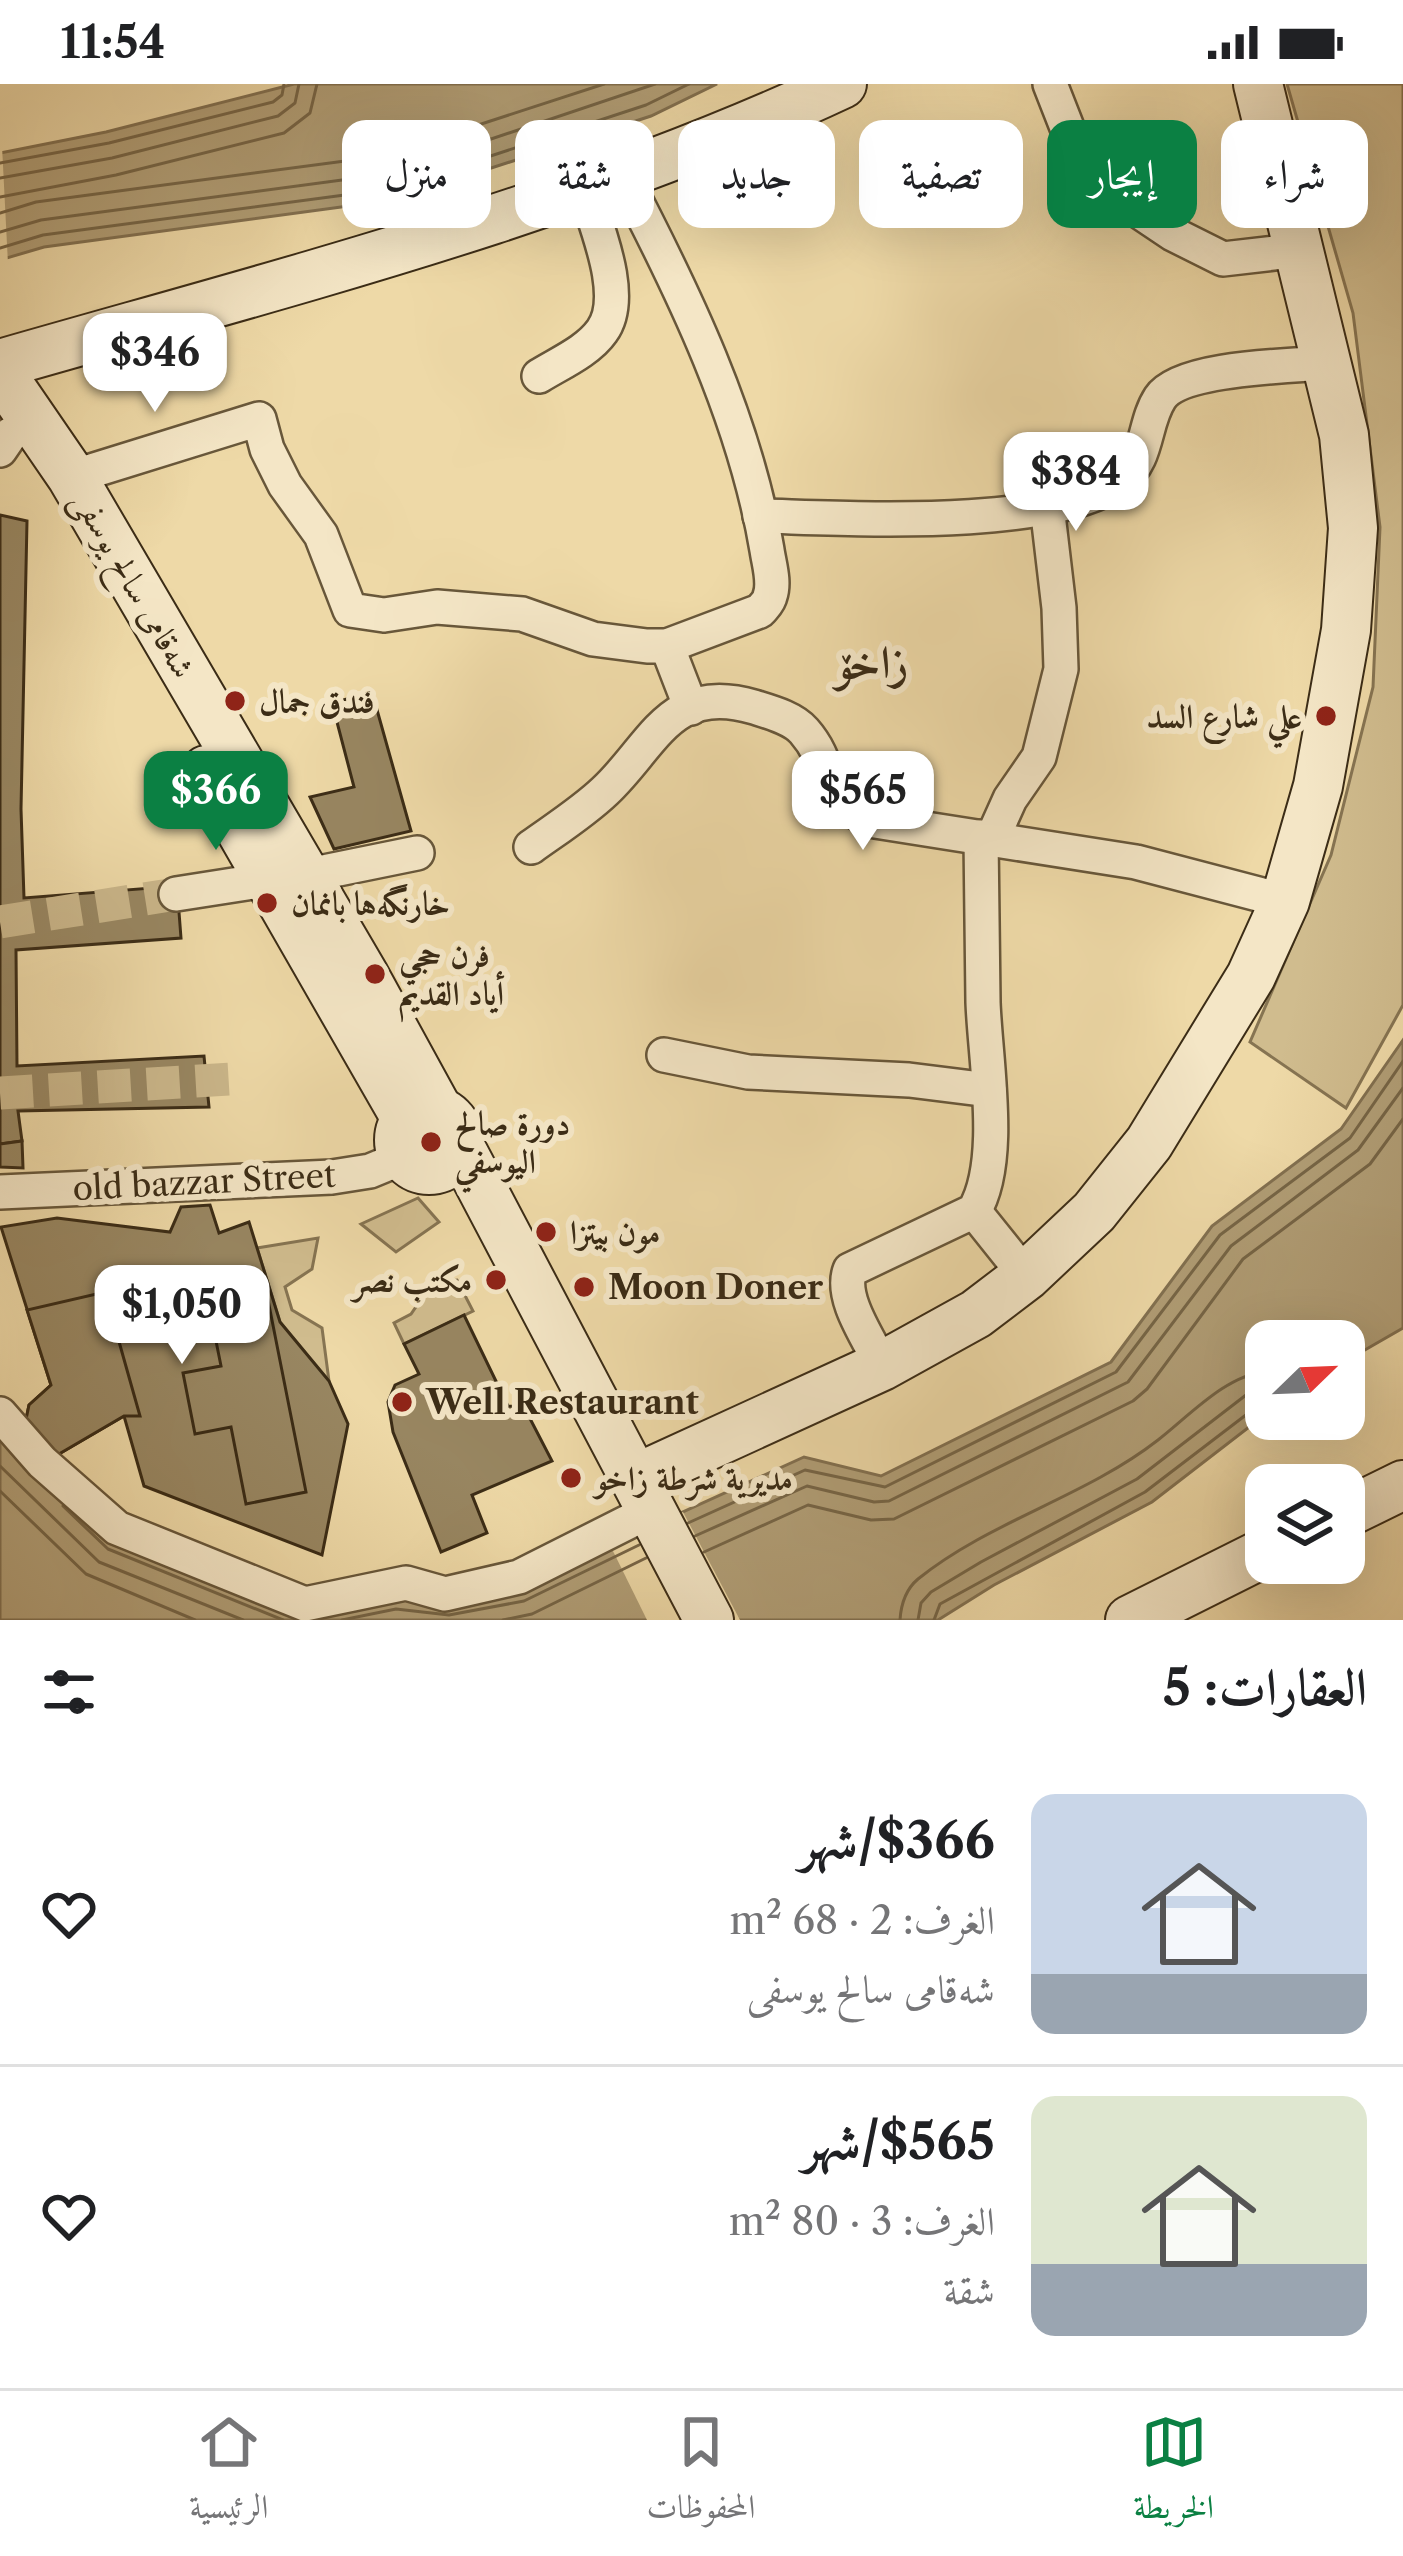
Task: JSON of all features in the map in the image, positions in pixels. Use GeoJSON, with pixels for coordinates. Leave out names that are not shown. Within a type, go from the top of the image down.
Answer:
{"type":"FeatureCollection","features":[{"type":"Feature","properties":{"kind":"street"},"geometry":{"type":"LineString","coordinates":[[654,164],[730,136],[842,84]]}},
{"type":"Feature","properties":{"kind":"street"},"geometry":{"type":"LineString","coordinates":[[1050,84],[1079,158],[1097,183],[1173,234],[1222,259],[1300,250]]}},
{"type":"Feature","properties":{"kind":"street"},"geometry":{"type":"LineString","coordinates":[[0,1414],[42,1462],[117,1528],[305,1604],[406,1583],[445,1594],[519,1577],[640,1514],[976,1314],[1026,1276],[1094,1212],[1149,1143],[1251,976],[1285,902],[1318,786],[1346,630],[1353,528],[1344,435],[1258,84]]}},
{"type":"Feature","properties":{"kind":"street"},"geometry":{"type":"LineString","coordinates":[[0,368],[515,214]]}},
{"type":"Feature","properties":{"kind":"street"},"geometry":{"type":"LineString","coordinates":[[539,376],[602,332],[610,315],[605,228]]}},
{"type":"Feature","properties":{"kind":"street"},"geometry":{"type":"LineString","coordinates":[[72,477],[259,419],[284,485],[321,535],[350,610],[384,615],[437,608],[522,614],[593,639],[667,646],[760,611],[770,599],[772,578],[740,437],[682,298],[635,228]]}},
{"type":"Feature","properties":{"kind":"street"},"geometry":{"type":"LineString","coordinates":[[760,516],[921,520],[1046,506],[1094,493],[1123,479],[1142,455],[1159,399],[1169,389],[1197,377],[1327,363]]}},
{"type":"Feature","properties":{"kind":"street","name":"شەقامی سالح یوسفی"},"geometry":{"type":"LineString","coordinates":[[0,368],[72,477],[429,1141],[640,1514]]}},
{"type":"Feature","properties":{"kind":"street","name":"شەقامی سالح یوسفی"},"geometry":{"type":"LineString","coordinates":[[4,435],[51,492],[285,878]]}},
{"type":"Feature","properties":{"kind":"street"},"geometry":{"type":"LineString","coordinates":[[882,1366],[848,1294],[850,1270],[974,1211],[983,1197],[991,1124],[987,837],[1039,757],[1061,669],[1046,506]]}},
{"type":"Feature","properties":{"kind":"street"},"geometry":{"type":"LineString","coordinates":[[667,646],[691,708]]}},
{"type":"Feature","properties":{"kind":"street"},"geometry":{"type":"LineString","coordinates":[[531,847],[608,789],[646,739],[667,720],[718,700],[793,722],[813,746],[835,796],[847,810],[875,820],[1136,862],[1285,902]]}},
{"type":"Feature","properties":{"kind":"street"},"geometry":{"type":"LineString","coordinates":[[176,894],[416,853]]}},
{"type":"Feature","properties":{"kind":"street"},"geometry":{"type":"LineString","coordinates":[[664,1055],[748,1072],[909,1080],[988,1090]]}},
{"type":"Feature","properties":{"kind":"street","name":"old bazzar Street"},"geometry":{"type":"LineString","coordinates":[[0,1192],[332,1177],[370,1171],[429,1141]]}},
{"type":"Feature","properties":{"kind":"street"},"geometry":{"type":"LineString","coordinates":[[974,1211],[1026,1276]]}},
{"type":"Feature","properties":{"kind":"street"},"geometry":{"type":"LineString","coordinates":[[1365,1504],[1403,1485]]}},
{"type":"Feature","properties":{"kind":"street"},"geometry":{"type":"LineString","coordinates":[[640,1514],[673,1620]]}},
{"type":"Feature","properties":{"kind":"street"},"geometry":{"type":"LineString","coordinates":[[640,1514],[709,1620]]}},
{"type":"Feature","properties":{"kind":"street"},"geometry":{"type":"LineString","coordinates":[[1147,1616],[1245,1563]]}},
{"type":"Feature","properties":{"kind":"shaded area"},"geometry":{"type":"Polygon","coordinates":[[[1287,84],[1403,84],[1403,1005],[1346,1108],[1250,1042],[1331,855],[1373,687],[1380,527],[1353,313],[1329,228],[1368,228],[1368,120],[1297,120],[1287,84]]]}},
{"type":"Feature","properties":{"kind":"shaded area"},"geometry":{"type":"Polygon","coordinates":[[[418,1198],[439,1222],[396,1252],[361,1224],[418,1198]]]}},
{"type":"Feature","properties":{"kind":"shaded area"},"geometry":{"type":"Polygon","coordinates":[[[318,1238],[312,1269],[285,1287],[292,1310],[322,1328],[329,1381],[280,1322],[257,1248],[318,1238]]]}},
{"type":"Feature","properties":{"kind":"shaded area"},"geometry":{"type":"Polygon","coordinates":[[[457,1280],[473,1311],[404,1344],[394,1323],[411,1314],[433,1282],[457,1280]]]}},
{"type":"Feature","properties":{"kind":"water"},"geometry":{"type":"Polygon","coordinates":[[[294,84],[717,84],[639,120],[515,120],[515,160],[491,168],[491,120],[342,120],[342,207],[44,247],[0,260],[0,153],[106,132],[294,84]]]}},
{"type":"Feature","properties":{"kind":"water"},"geometry":{"type":"Polygon","coordinates":[[[1403,1040],[1403,1328],[1365,1350],[1365,1320],[1245,1320],[1245,1430],[1152,1502],[994,1585],[938,1620],[0,1620],[0,1428],[112,1538],[305,1616],[610,1545],[804,1457],[881,1476],[1111,1362],[1212,1226],[1341,1129],[1403,1040]]]}},
{"type":"Feature","properties":{"kind":"pier"},"geometry":{"type":"Polygon","coordinates":[[[0,147],[8,264],[0,266],[0,147]]]}},
{"type":"Feature","properties":{"kind":"pier"},"geometry":{"type":"Polygon","coordinates":[[[683,1512],[740,1620],[647,1620],[610,1545],[683,1512]]]}},
{"type":"Feature","properties":{"kind":"building"},"geometry":{"type":"Polygon","coordinates":[[[0,515],[27,521],[21,809],[24,898],[177,886],[181,938],[16,950],[17,1066],[204,1056],[209,1107],[18,1111],[22,1141],[0,1144],[0,515]]]}},
{"type":"Feature","properties":{"kind":"building"},"geometry":{"type":"Polygon","coordinates":[[[372,692],[411,831],[334,849],[310,797],[354,787],[332,703],[372,692]]]}},
{"type":"Feature","properties":{"kind":"building"},"geometry":{"type":"Polygon","coordinates":[[[22,1141],[23,1168],[0,1167],[0,1144],[22,1141]]]}},
{"type":"Feature","properties":{"kind":"building"},"geometry":{"type":"Polygon","coordinates":[[[210,1205],[219,1233],[249,1222],[280,1322],[329,1381],[348,1424],[322,1555],[144,1486],[124,1416],[59,1454],[40,1450],[23,1434],[29,1405],[51,1385],[1,1227],[57,1218],[170,1232],[181,1207],[210,1205]]]}},
{"type":"Feature","properties":{"kind":"building"},"geometry":{"type":"Polygon","coordinates":[[[105,1292],[140,1416],[124,1416],[59,1454],[40,1450],[23,1434],[29,1405],[51,1385],[27,1310],[105,1292]]]}},
{"type":"Feature","properties":{"kind":"building"},"geometry":{"type":"Polygon","coordinates":[[[267,1295],[306,1492],[246,1504],[231,1427],[195,1434],[183,1373],[221,1366],[209,1306],[267,1295]]]}},
{"type":"Feature","properties":{"kind":"building"},"geometry":{"type":"Polygon","coordinates":[[[464,1315],[508,1406],[524,1407],[552,1461],[472,1495],[487,1533],[441,1552],[393,1432],[388,1402],[395,1385],[419,1374],[404,1344],[464,1315]]]}},
{"type":"Feature","properties":{"kind":"tunnel"},"geometry":{"type":"LineString","coordinates":[[0,922],[176,894]]}},
{"type":"Feature","properties":{"kind":"tunnel"},"geometry":{"type":"LineString","coordinates":[[0,1093],[231,1079]]}},
{"type":"Feature","properties":{"kind":"place","name":"فندق جمال"},"geometry":{"type":"Point","coordinates":[235,701]}},
{"type":"Feature","properties":{"kind":"place","name":"علي شارع السد"},"geometry":{"type":"Point","coordinates":[1326,716]}},
{"type":"Feature","properties":{"kind":"place","name":"خارنگەها بانمان"},"geometry":{"type":"Point","coordinates":[267,903]}},
{"type":"Feature","properties":{"kind":"place","name":"فرن حجي أياد القديم"},"geometry":{"type":"Point","coordinates":[375,974]}},
{"type":"Feature","properties":{"kind":"place","name":"دورة صالح اليوسفي"},"geometry":{"type":"Point","coordinates":[431,1142]}},
{"type":"Feature","properties":{"kind":"place","name":"مون بيتزا"},"geometry":{"type":"Point","coordinates":[546,1232]}},
{"type":"Feature","properties":{"kind":"place","name":"مكتب نصر"},"geometry":{"type":"Point","coordinates":[496,1280]}},
{"type":"Feature","properties":{"kind":"place","name":"Moon Doner"},"geometry":{"type":"Point","coordinates":[584,1287]}},
{"type":"Feature","properties":{"kind":"place","name":"Well Restaurant"},"geometry":{"type":"Point","coordinates":[402,1402]}},
{"type":"Feature","properties":{"kind":"place","name":"مديرية شرطة زاخو"},"geometry":{"type":"Point","coordinates":[571,1478]}},
{"type":"Feature","properties":{"kind":"district","name":"زاخۆ"},"geometry":{"type":"Point","coordinates":[872,662]}}]}
